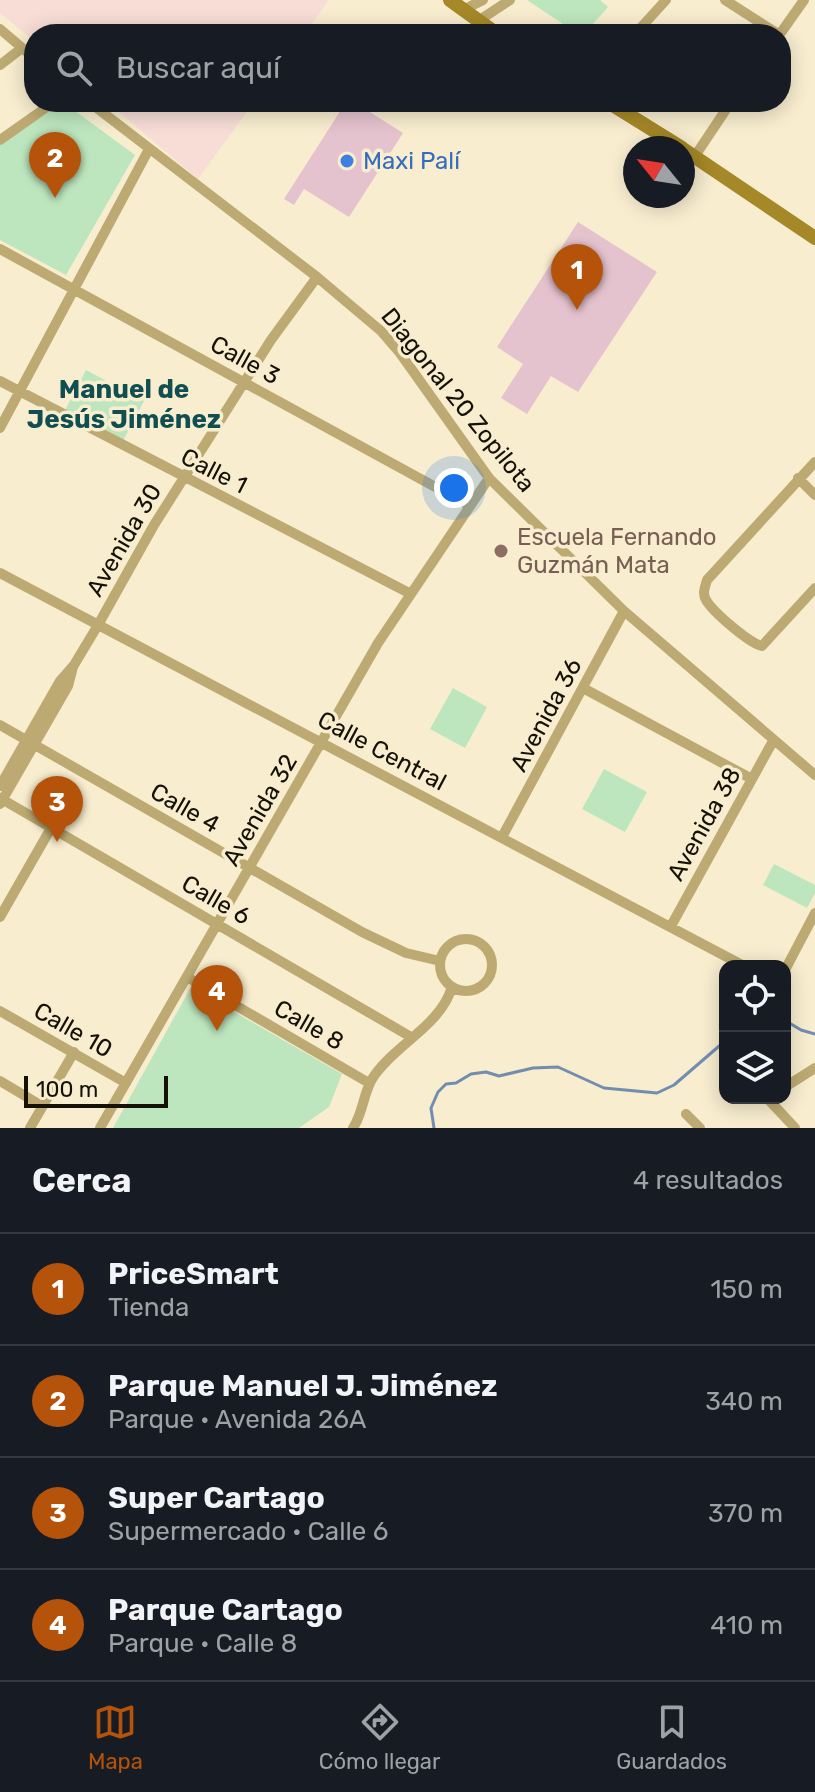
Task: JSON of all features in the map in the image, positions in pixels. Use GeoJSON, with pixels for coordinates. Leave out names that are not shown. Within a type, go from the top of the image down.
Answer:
{"type":"FeatureCollection","features":[{"type":"Feature","properties":{"kind":"main road"},"geometry":{"type":"LineString","coordinates":[[450,0],[482,24]]}},
{"type":"Feature","properties":{"kind":"main road"},"geometry":{"type":"LineString","coordinates":[[624,112],[662,136]]}},
{"type":"Feature","properties":{"kind":"main road"},"geometry":{"type":"LineString","coordinates":[[695,157],[815,238]]}},
{"type":"Feature","properties":{"kind":"street"},"geometry":{"type":"LineString","coordinates":[[463,10],[483,0]]}},
{"type":"Feature","properties":{"kind":"street"},"geometry":{"type":"LineString","coordinates":[[478,21],[510,0]]}},
{"type":"Feature","properties":{"kind":"street"},"geometry":{"type":"LineString","coordinates":[[647,24],[666,0]]}},
{"type":"Feature","properties":{"kind":"street"},"geometry":{"type":"LineString","coordinates":[[725,0],[763,24]]}},
{"type":"Feature","properties":{"kind":"street"},"geometry":{"type":"LineString","coordinates":[[786,24],[804,0]]}},
{"type":"Feature","properties":{"kind":"street"},"geometry":{"type":"LineString","coordinates":[[0,29],[22,48],[0,65]]}},
{"type":"Feature","properties":{"kind":"street"},"geometry":{"type":"LineString","coordinates":[[0,140],[40,112]]}},
{"type":"Feature","properties":{"kind":"street","name":"Diagonal 20 Zopilota"},"geometry":{"type":"LineString","coordinates":[[102,112],[317,277],[381,331],[489,478],[624,611],[815,775]]}},
{"type":"Feature","properties":{"kind":"street"},"geometry":{"type":"LineString","coordinates":[[695,141],[722,112]]}},
{"type":"Feature","properties":{"kind":"street"},"geometry":{"type":"LineString","coordinates":[[0,428],[149,149]]}},
{"type":"Feature","properties":{"kind":"street","name":"Calle 3"},"geometry":{"type":"LineString","coordinates":[[0,249],[470,506]]}},
{"type":"Feature","properties":{"kind":"street","name":"Avenida 30"},"geometry":{"type":"LineString","coordinates":[[0,786],[68,686],[74,665],[183,478],[271,340],[317,277]]}},
{"type":"Feature","properties":{"kind":"street","name":"Calle 1"},"geometry":{"type":"LineString","coordinates":[[0,381],[411,594]]}},
{"type":"Feature","properties":{"kind":"street"},"geometry":{"type":"LineString","coordinates":[[815,462],[707,580],[703,590],[706,600],[753,644],[762,646],[815,588]]}},
{"type":"Feature","properties":{"kind":"street","name":"Avenida 32"},"geometry":{"type":"LineString","coordinates":[[100,1128],[378,643],[489,478]]}},
{"type":"Feature","properties":{"kind":"street"},"geometry":{"type":"LineString","coordinates":[[798,478],[815,495]]}},
{"type":"Feature","properties":{"kind":"street","name":"Calle Central"},"geometry":{"type":"LineString","coordinates":[[0,573],[733,960]]}},
{"type":"Feature","properties":{"kind":"street","name":"Avenida 36"},"geometry":{"type":"LineString","coordinates":[[502,837],[624,611]]}},
{"type":"Feature","properties":{"kind":"street"},"geometry":{"type":"LineString","coordinates":[[583,688],[752,779]]}},
{"type":"Feature","properties":{"kind":"street","name":"Calle 4"},"geometry":{"type":"LineString","coordinates":[[0,725],[389,946],[440,961]]}},
{"type":"Feature","properties":{"kind":"street","name":"Avenida 38"},"geometry":{"type":"LineString","coordinates":[[671,926],[773,741]]}},
{"type":"Feature","properties":{"kind":"street","name":"Avenida 30"},"geometry":{"type":"LineString","coordinates":[[1,801],[31,742]]}},
{"type":"Feature","properties":{"kind":"street","name":"Calle 6"},"geometry":{"type":"LineString","coordinates":[[1,801],[411,1037]]}},
{"type":"Feature","properties":{"kind":"street"},"geometry":{"type":"LineString","coordinates":[[0,917],[51,828]]}},
{"type":"Feature","properties":{"kind":"street"},"geometry":{"type":"LineString","coordinates":[[790,960],[815,913]]}},
{"type":"Feature","properties":{"kind":"street"},"geometry":{"type":"LineString","coordinates":[[462,939],[478,941],[490,953],[492,970],[484,985],[468,991],[452,987],[444,980],[440,961],[447,946],[462,939]]}},
{"type":"Feature","properties":{"kind":"street","name":"Calle 8"},"geometry":{"type":"LineString","coordinates":[[187,977],[369,1083]]}},
{"type":"Feature","properties":{"kind":"street"},"geometry":{"type":"LineString","coordinates":[[353,1128],[364,1105],[369,1083],[384,1063],[441,1011],[452,987]]}},
{"type":"Feature","properties":{"kind":"street","name":"Calle 10"},"geometry":{"type":"LineString","coordinates":[[0,1011],[126,1083]]}},
{"type":"Feature","properties":{"kind":"street"},"geometry":{"type":"LineString","coordinates":[[30,1128],[74,1052]]}},
{"type":"Feature","properties":{"kind":"street"},"geometry":{"type":"LineString","coordinates":[[791,1083],[815,1068]]}},
{"type":"Feature","properties":{"kind":"street"},"geometry":{"type":"LineString","coordinates":[[0,1081],[42,1106]]}},
{"type":"Feature","properties":{"kind":"street"},"geometry":{"type":"LineString","coordinates":[[773,1104],[795,1128]]}},
{"type":"Feature","properties":{"kind":"street"},"geometry":{"type":"LineString","coordinates":[[686,1114],[700,1128]]}},
{"type":"Feature","properties":{"kind":"shaded area"},"geometry":{"type":"Polygon","coordinates":[[[0,0],[329,0],[311,24],[24,24],[24,33],[0,13],[0,0]]]}},
{"type":"Feature","properties":{"kind":"shaded area"},"geometry":{"type":"Polygon","coordinates":[[[119,112],[247,112],[198,179],[119,112]]]}},
{"type":"Feature","properties":{"kind":"green space"},"geometry":{"type":"Polygon","coordinates":[[[527,0],[600,0],[608,7],[593,24],[563,24],[527,0]]]}},
{"type":"Feature","properties":{"kind":"green space"},"geometry":{"type":"Polygon","coordinates":[[[48,112],[77,112],[135,155],[66,275],[0,240],[0,145],[48,112]]]}},
{"type":"Feature","properties":{"kind":"green space"},"geometry":{"type":"Polygon","coordinates":[[[86,370],[144,401],[122,443],[64,412],[86,370]]]}},
{"type":"Feature","properties":{"kind":"green space"},"geometry":{"type":"Polygon","coordinates":[[[453,688],[487,707],[465,748],[430,729],[453,688]]]}},
{"type":"Feature","properties":{"kind":"green space"},"geometry":{"type":"Polygon","coordinates":[[[604,769],[647,792],[625,832],[582,809],[604,769]]]}},
{"type":"Feature","properties":{"kind":"green space"},"geometry":{"type":"Polygon","coordinates":[[[774,864],[815,885],[815,893],[807,908],[763,885],[774,864]]]}},
{"type":"Feature","properties":{"kind":"green space"},"geometry":{"type":"Polygon","coordinates":[[[191,987],[342,1074],[329,1107],[299,1128],[113,1128],[191,987]]]}},
{"type":"Feature","properties":{"kind":"building","name":"Maxi Palí"},"geometry":{"type":"Polygon","coordinates":[[[340,112],[370,112],[403,133],[349,217],[304,189],[294,205],[284,199],[340,112]]]}},
{"type":"Feature","properties":{"kind":"building"},"geometry":{"type":"Polygon","coordinates":[[[578,222],[657,272],[578,392],[551,376],[527,414],[501,398],[523,364],[497,347],[578,222]]]}},
{"type":"Feature","properties":{"kind":"waterway"},"geometry":{"type":"LineString","coordinates":[[791,1024],[815,1034]]}},
{"type":"Feature","properties":{"kind":"waterway"},"geometry":{"type":"LineString","coordinates":[[434,1128],[431,1108],[438,1092],[446,1084],[456,1083],[471,1074],[486,1072],[499,1076],[533,1068],[558,1067],[604,1088],[657,1093],[674,1085],[719,1046]]}},
{"type":"Feature","properties":{"kind":"place","name":"Maxi Palí"},"geometry":{"type":"Point","coordinates":[347,161]}},
{"type":"Feature","properties":{"kind":"place","name":"Parque Manuel J. Jiménez"},"geometry":{"type":"Point","coordinates":[55,198]}},
{"type":"Feature","properties":{"kind":"place","name":"PriceSmart"},"geometry":{"type":"Point","coordinates":[577,310]}},
{"type":"Feature","properties":{"kind":"place","name":"Escuela Fernando Guzmán Mata"},"geometry":{"type":"Point","coordinates":[501,551]}},
{"type":"Feature","properties":{"kind":"place","name":"Super Cartago"},"geometry":{"type":"Point","coordinates":[57,842]}},
{"type":"Feature","properties":{"kind":"place","name":"Parque Cartago"},"geometry":{"type":"Point","coordinates":[217,1031]}},
{"type":"Feature","properties":{"kind":"district","name":"Manuel de Jesús Jiménez"},"geometry":{"type":"Point","coordinates":[124,404]}}]}
